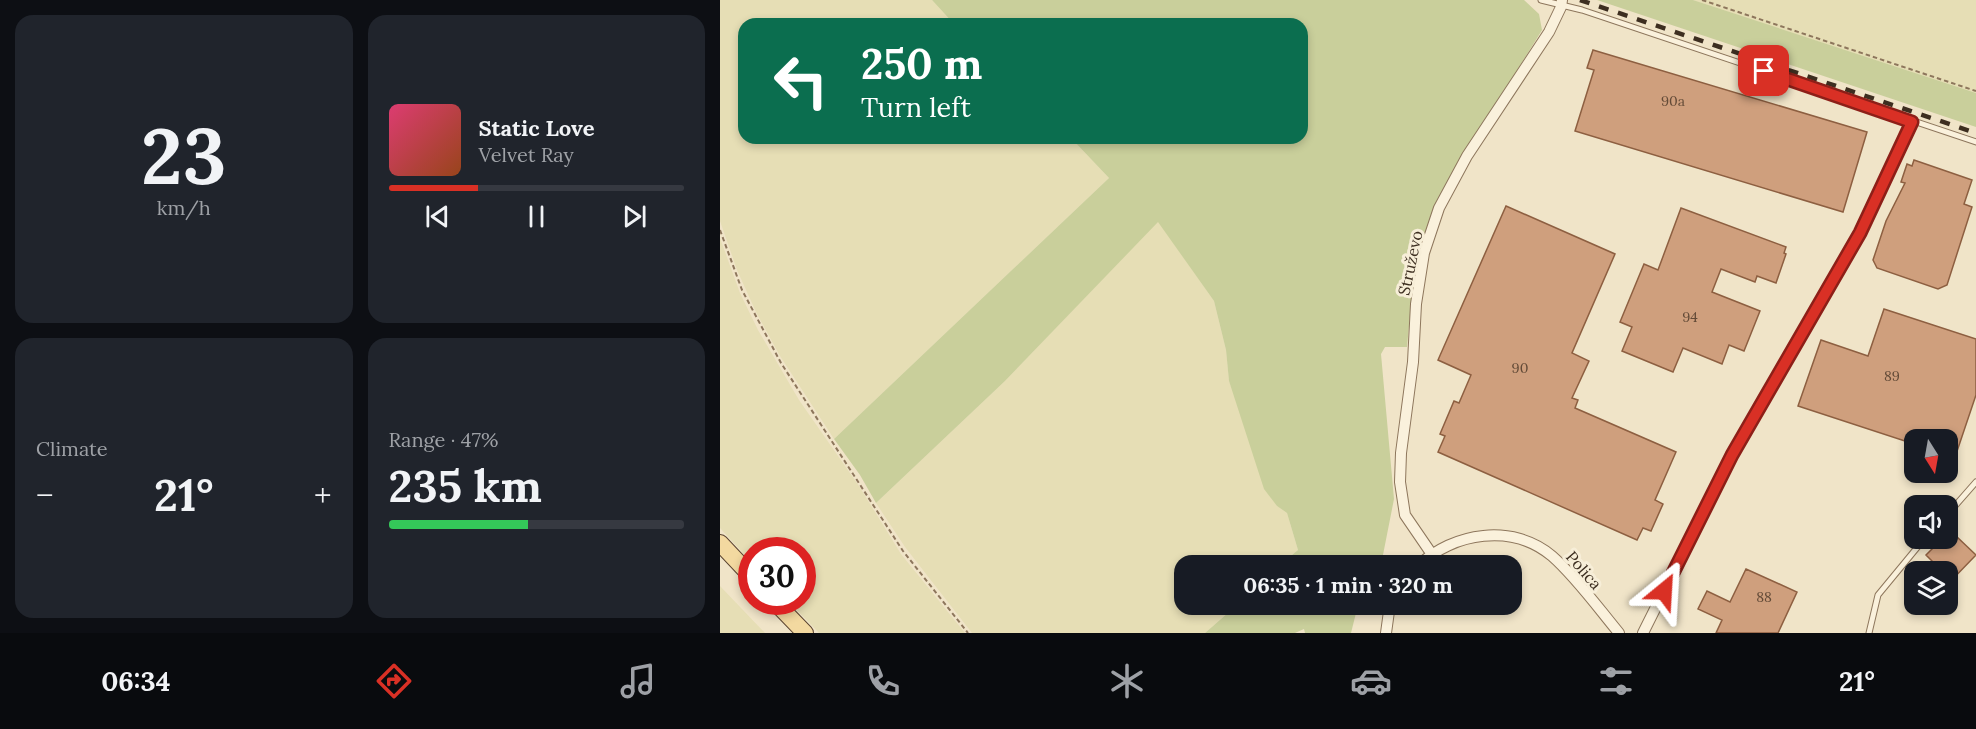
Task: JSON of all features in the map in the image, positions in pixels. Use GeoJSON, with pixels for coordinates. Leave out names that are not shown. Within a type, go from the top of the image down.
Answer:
{"type":"FeatureCollection","features":[{"type":"Feature","properties":{"kind":"main road"},"geometry":{"type":"LineString","coordinates":[[720,543],[738,562]]}},
{"type":"Feature","properties":{"kind":"main road"},"geometry":{"type":"LineString","coordinates":[[788,615],[805,633]]}},
{"type":"Feature","properties":{"kind":"street","name":"Struževo"},"geometry":{"type":"LineString","coordinates":[[1431,553],[1405,515],[1400,482],[1401,453],[1413,363],[1416,303],[1424,253],[1439,208],[1467,156],[1549,32],[1562,3]]}},
{"type":"Feature","properties":{"kind":"street"},"geometry":{"type":"LineString","coordinates":[[1643,633],[1732,455],[1860,233],[1912,122]]}},
{"type":"Feature","properties":{"kind":"street","name":"Polica"},"geometry":{"type":"LineString","coordinates":[[1431,553],[1452,542],[1480,535],[1505,536],[1529,542],[1552,556],[1619,633]]}},
{"type":"Feature","properties":{"kind":"street"},"geometry":{"type":"LineString","coordinates":[[1386,633],[1388,615]]}},
{"type":"Feature","properties":{"kind":"lane"},"geometry":{"type":"LineString","coordinates":[[1541,0],[1562,3],[1976,142]]}},
{"type":"Feature","properties":{"kind":"lane"},"geometry":{"type":"LineString","coordinates":[[1958,502],[1976,482]]}},
{"type":"Feature","properties":{"kind":"lane"},"geometry":{"type":"LineString","coordinates":[[1869,633],[1878,594],[1917,549]]}},
{"type":"Feature","properties":{"kind":"path"},"geometry":{"type":"LineString","coordinates":[[1702,0],[1976,91]]}},
{"type":"Feature","properties":{"kind":"path"},"geometry":{"type":"LineString","coordinates":[[720,230],[742,290],[781,363],[903,551],[968,633]]}},
{"type":"Feature","properties":{"kind":"shaded area"},"geometry":{"type":"Polygon","coordinates":[[[720,0],[932,0],[948,18],[738,18],[738,144],[1077,144],[1109,178],[834,439],[780,356],[756,312],[737,270],[720,221],[720,0]]]}},
{"type":"Feature","properties":{"kind":"shaded area"},"geometry":{"type":"Polygon","coordinates":[[[1693,0],[1976,0],[1976,93],[1737,15],[1693,0]]]}},
{"type":"Feature","properties":{"kind":"shaded area"},"geometry":{"type":"Polygon","coordinates":[[[1158,221],[1214,301],[1226,350],[1229,381],[1277,506],[1287,513],[1298,550],[1292,555],[1174,555],[1174,615],[1226,615],[1205,633],[972,633],[905,547],[876,503],[1005,381],[1158,221]]]}},
{"type":"Feature","properties":{"kind":"shaded area"},"geometry":{"type":"Polygon","coordinates":[[[720,238],[740,293],[758,330],[799,400],[859,486],[901,554],[965,633],[819,633],[802,615],[816,615],[816,537],[738,537],[738,548],[720,528],[720,238]]]}},
{"type":"Feature","properties":{"kind":"shaded area"},"geometry":{"type":"Polygon","coordinates":[[[720,586],[738,605],[738,615],[748,615],[765,633],[720,633],[720,586]]]}},
{"type":"Feature","properties":{"kind":"green space"},"geometry":{"type":"Polygon","coordinates":[[[932,0],[1524,0],[1539,14],[1542,30],[1437,201],[1424,236],[1416,272],[1407,347],[1385,347],[1381,354],[1394,499],[1383,555],[1292,555],[1298,550],[1287,513],[1277,506],[1264,489],[1229,381],[1226,350],[1214,301],[1158,222],[1005,381],[876,503],[860,475],[834,439],[1109,178],[1077,144],[1308,144],[1308,18],[948,18],[932,0]]]}},
{"type":"Feature","properties":{"kind":"green space"},"geometry":{"type":"Polygon","coordinates":[[[1597,0],[1693,0],[1976,93],[1976,127],[1597,0]]]}},
{"type":"Feature","properties":{"kind":"green space"},"geometry":{"type":"Polygon","coordinates":[[[1226,615],[1356,615],[1351,633],[1305,633],[1304,629],[1295,633],[1205,633],[1226,615]]]}},
{"type":"Feature","properties":{"kind":"building"},"geometry":{"type":"Polygon","coordinates":[[[1593,50],[1867,132],[1843,212],[1575,131],[1594,70],[1587,68],[1593,50]]]}},
{"type":"Feature","properties":{"kind":"building"},"geometry":{"type":"Polygon","coordinates":[[[1914,160],[1972,180],[1964,204],[1972,207],[1947,285],[1938,289],[1877,268],[1873,260],[1886,221],[1905,183],[1901,182],[1907,164],[1912,166],[1914,160]]]}},
{"type":"Feature","properties":{"kind":"building"},"geometry":{"type":"Polygon","coordinates":[[[1506,206],[1615,254],[1572,353],[1589,361],[1572,398],[1578,400],[1575,408],[1676,452],[1655,500],[1663,504],[1651,531],[1643,528],[1637,540],[1438,452],[1445,436],[1440,434],[1454,401],[1459,403],[1471,375],[1438,360],[1506,206]]]}},
{"type":"Feature","properties":{"kind":"building"},"geometry":{"type":"Polygon","coordinates":[[[1681,208],[1786,247],[1784,253],[1786,254],[1776,283],[1757,276],[1755,282],[1721,269],[1712,292],[1760,311],[1744,351],[1729,345],[1722,364],[1683,348],[1673,372],[1622,351],[1632,327],[1620,322],[1644,264],[1658,270],[1681,208]]]}},
{"type":"Feature","properties":{"kind":"building"},"geometry":{"type":"Polygon","coordinates":[[[1884,309],[1976,339],[1976,395],[1958,448],[1958,429],[1904,429],[1904,441],[1798,406],[1821,340],[1868,356],[1884,309]]]}},
{"type":"Feature","properties":{"kind":"building"},"geometry":{"type":"Polygon","coordinates":[[[1958,538],[1976,555],[1958,574],[1958,561],[1932,561],[1926,555],[1932,549],[1958,549],[1958,538]]]}},
{"type":"Feature","properties":{"kind":"building"},"geometry":{"type":"Polygon","coordinates":[[[1746,569],[1797,592],[1778,633],[1716,633],[1722,620],[1698,609],[1707,591],[1730,602],[1746,569]]]}},
{"type":"Feature","properties":{"kind":"railway"},"geometry":{"type":"LineString","coordinates":[[1580,0],[1976,133]]}},
{"type":"Feature","properties":{"kind":"route"},"geometry":{"type":"LineString","coordinates":[[1664,591],[1732,455],[1860,233],[1912,122],[1764,71]]}}]}
